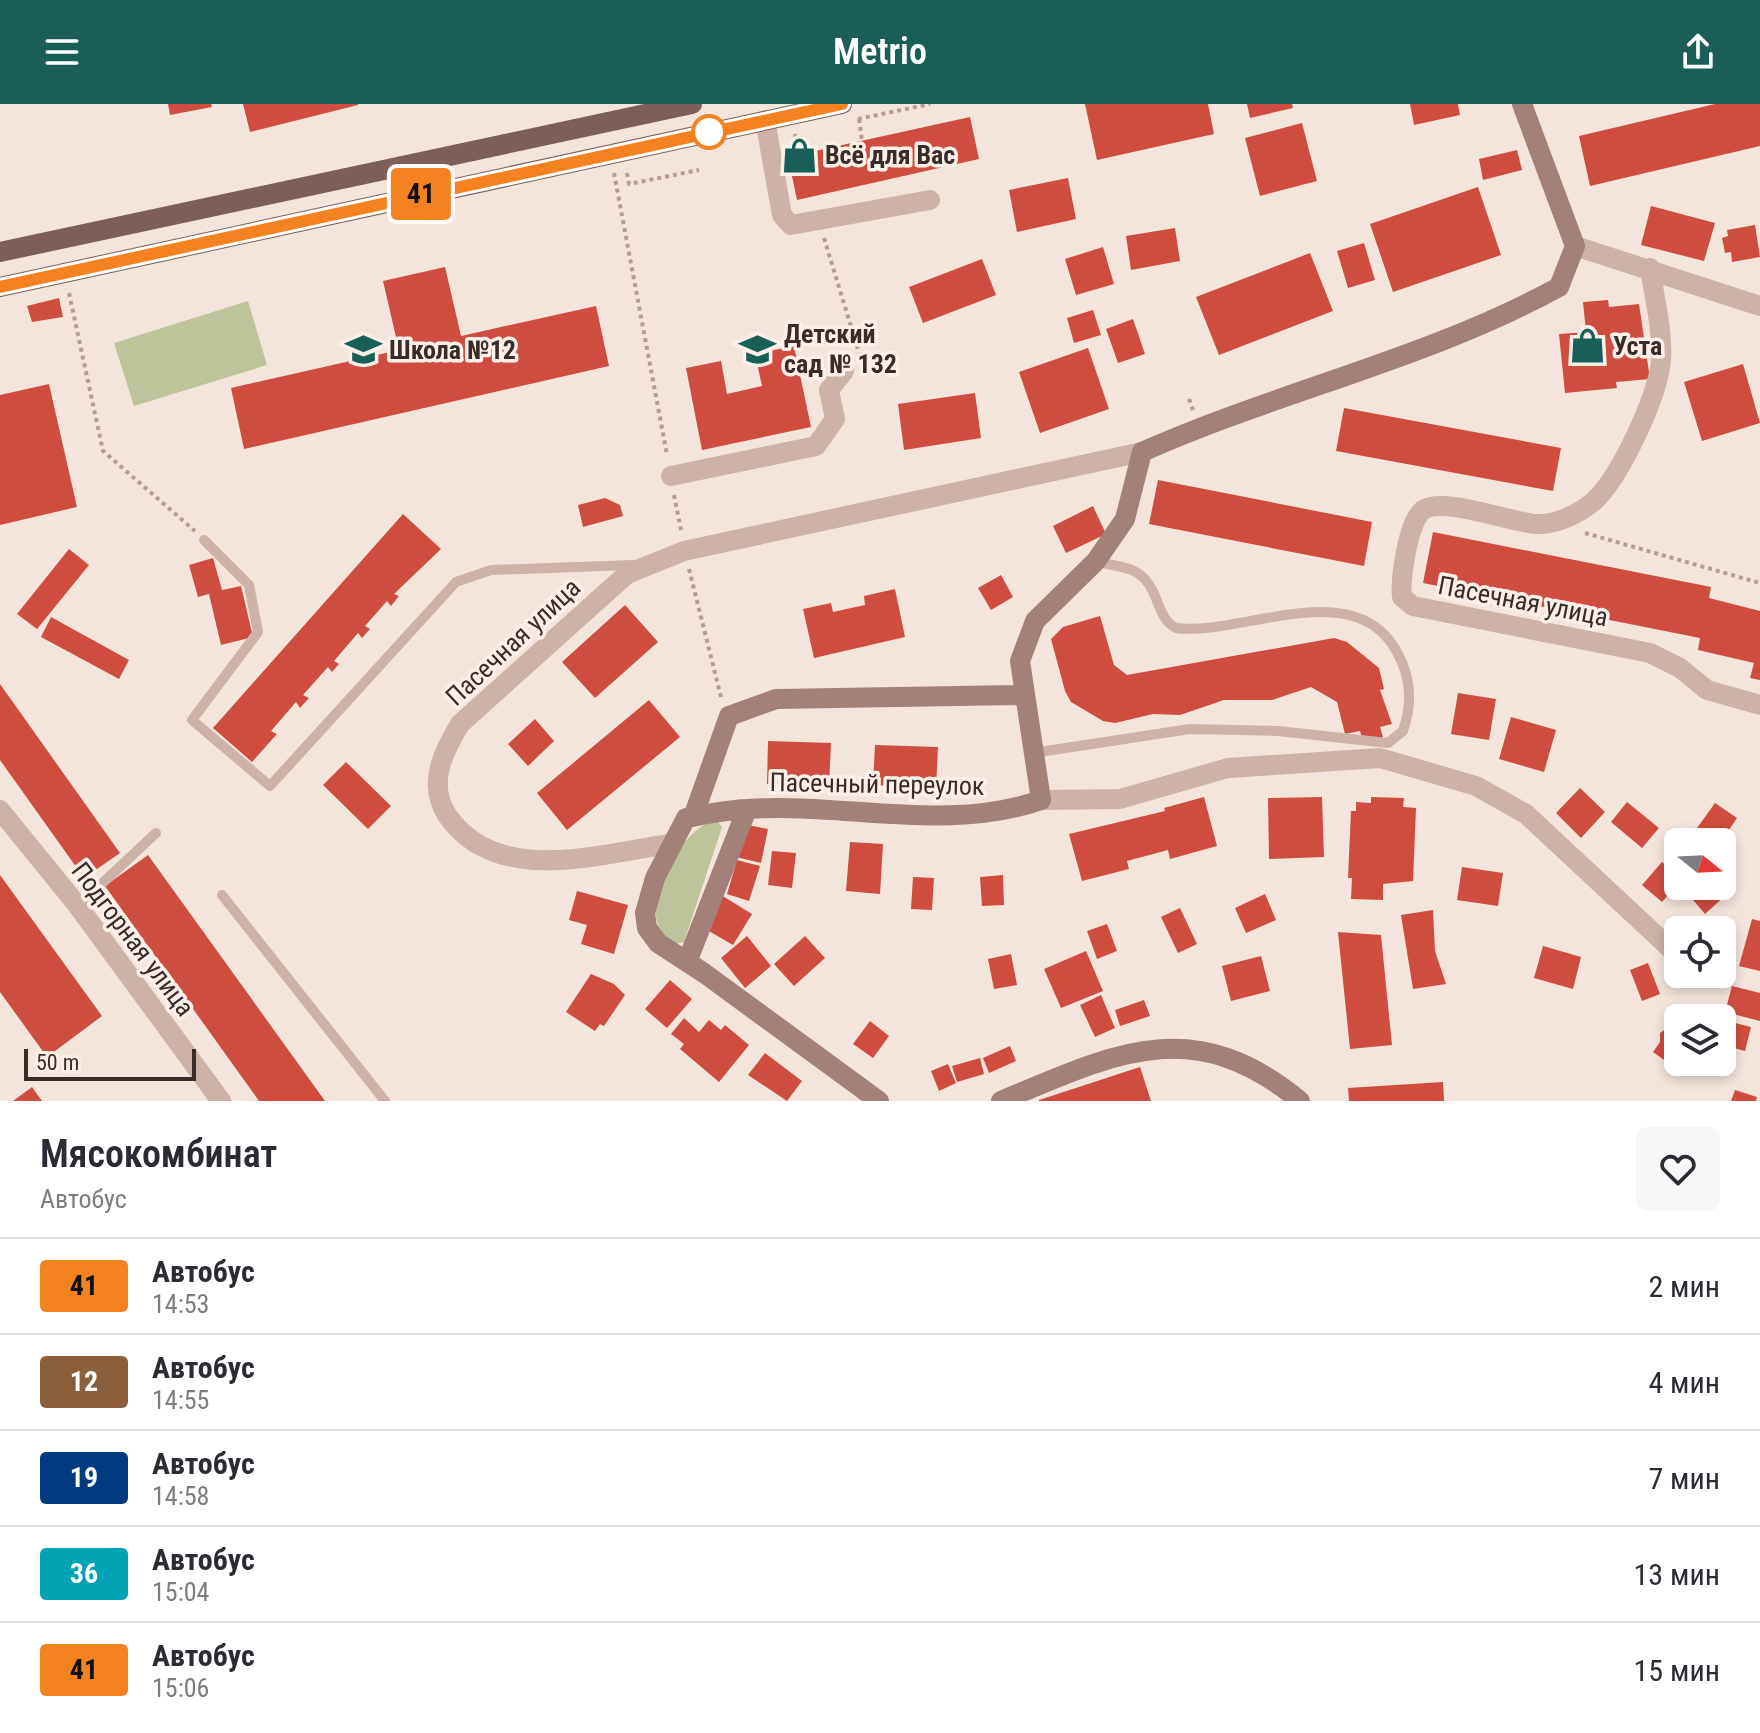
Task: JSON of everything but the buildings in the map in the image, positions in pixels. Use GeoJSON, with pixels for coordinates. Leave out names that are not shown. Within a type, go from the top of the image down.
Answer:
{"type":"FeatureCollection","features":[{"type":"Feature","properties":{"kind":"main road"},"geometry":{"type":"LineString","coordinates":[[0,252],[692,104]]}},
{"type":"Feature","properties":{"kind":"main road"},"geometry":{"type":"LineString","coordinates":[[0,287],[842,104]]}},
{"type":"Feature","properties":{"kind":"street"},"geometry":{"type":"LineString","coordinates":[[1522,104],[1575,246],[1760,306]]}},
{"type":"Feature","properties":{"kind":"street"},"geometry":{"type":"LineString","coordinates":[[765,120],[782,215],[791,225],[930,200]]}},
{"type":"Feature","properties":{"kind":"street","name":"Пасечная улица"},"geometry":{"type":"LineString","coordinates":[[670,844],[564,859],[526,860],[481,847],[455,826],[440,805],[437,778],[443,753],[460,724],[627,574],[642,565],[684,551],[1142,452],[1201,426],[1401,358],[1524,306],[1559,287],[1575,246]]}},
{"type":"Feature","properties":{"kind":"street"},"geometry":{"type":"LineString","coordinates":[[1554,524],[1591,503],[1609,484],[1653,396],[1661,359],[1650,268]]}},
{"type":"Feature","properties":{"kind":"street"},"geometry":{"type":"LineString","coordinates":[[671,476],[816,446],[835,419],[829,390],[853,368]]}},
{"type":"Feature","properties":{"kind":"street"},"geometry":{"type":"LineString","coordinates":[[1041,800],[1020,661],[1035,621],[1096,561],[1125,519],[1142,452]]}},
{"type":"Feature","properties":{"kind":"street","name":"Пасечная улица"},"geometry":{"type":"LineString","coordinates":[[1554,524],[1535,525],[1440,505],[1424,510],[1412,525],[1401,585],[1402,597],[1413,606],[1650,653],[1680,668],[1707,690],[1760,705]]}},
{"type":"Feature","properties":{"kind":"street"},"geometry":{"type":"LineString","coordinates":[[693,817],[729,716],[776,699],[1025,695]]}},
{"type":"Feature","properties":{"kind":"street","name":"Пасечный переулок"},"geometry":{"type":"LineString","coordinates":[[687,962],[747,809],[970,815],[1016,809],[1041,800],[1120,799],[1228,768],[1380,758],[1476,786],[1526,814],[1664,943]]}},
{"type":"Feature","properties":{"kind":"street"},"geometry":{"type":"LineString","coordinates":[[747,809],[686,818],[655,878],[645,913],[647,928],[658,943],[879,1101]]}},
{"type":"Feature","properties":{"kind":"street","name":"Подгорная улица"},"geometry":{"type":"LineString","coordinates":[[0,810],[78,906],[221,1101]]}},
{"type":"Feature","properties":{"kind":"street"},"geometry":{"type":"LineString","coordinates":[[1001,1101],[1104,1057],[1172,1047],[1231,1060],[1267,1078],[1300,1101]]}},
{"type":"Feature","properties":{"kind":"lane"},"geometry":{"type":"LineString","coordinates":[[204,540],[249,585],[258,632],[192,720],[270,786],[456,582],[491,570],[642,565]]}},
{"type":"Feature","properties":{"kind":"lane"},"geometry":{"type":"LineString","coordinates":[[1033,753],[1190,729],[1278,731],[1388,743],[1397,739],[1406,723],[1408,683],[1405,666],[1382,632],[1362,622],[1317,610],[1176,628],[1166,621],[1155,590],[1147,581],[1133,570],[1096,561]]}},
{"type":"Feature","properties":{"kind":"lane"},"geometry":{"type":"LineString","coordinates":[[78,906],[156,833]]}},
{"type":"Feature","properties":{"kind":"lane"},"geometry":{"type":"LineString","coordinates":[[222,895],[385,1101]]}},
{"type":"Feature","properties":{"kind":"path"},"geometry":{"type":"LineString","coordinates":[[859,119],[862,141]]}},
{"type":"Feature","properties":{"kind":"path"},"geometry":{"type":"LineString","coordinates":[[795,132],[799,155]]}},
{"type":"Feature","properties":{"kind":"path"},"geometry":{"type":"LineString","coordinates":[[626,167],[629,184],[699,170]]}},
{"type":"Feature","properties":{"kind":"path"},"geometry":{"type":"LineString","coordinates":[[613,170],[684,551],[723,703]]}},
{"type":"Feature","properties":{"kind":"path"},"geometry":{"type":"LineString","coordinates":[[819,220],[853,368]]}},
{"type":"Feature","properties":{"kind":"path"},"geometry":{"type":"LineString","coordinates":[[68,287],[103,451],[204,540]]}},
{"type":"Feature","properties":{"kind":"path"},"geometry":{"type":"LineString","coordinates":[[1554,524],[1760,583]]}},
{"type":"Feature","properties":{"kind":"green space"},"geometry":{"type":"Polygon","coordinates":[[[248,301],[267,365],[134,406],[114,343],[248,301]]]}},
{"type":"Feature","properties":{"kind":"green space"},"geometry":{"type":"Polygon","coordinates":[[[717,820],[722,827],[684,942],[672,942],[659,929],[656,916],[658,897],[668,869],[694,832],[717,820]]]}},
{"type":"Feature","properties":{"kind":"bus line","name":"41"},"geometry":{"type":"LineString","coordinates":[[0,287],[609,152],[842,104]]}},
{"type":"Feature","properties":{"kind":"place","name":"Всё для Вас"},"geometry":{"type":"Point","coordinates":[799,155]}},
{"type":"Feature","properties":{"kind":"place","name":"Уста"},"geometry":{"type":"Point","coordinates":[1587,346]}},
{"type":"Feature","properties":{"kind":"place","name":"Детский сад № 132"},"geometry":{"type":"Point","coordinates":[758,349]}},
{"type":"Feature","properties":{"kind":"place","name":"Школа №12"},"geometry":{"type":"Point","coordinates":[363,350]}}]}
